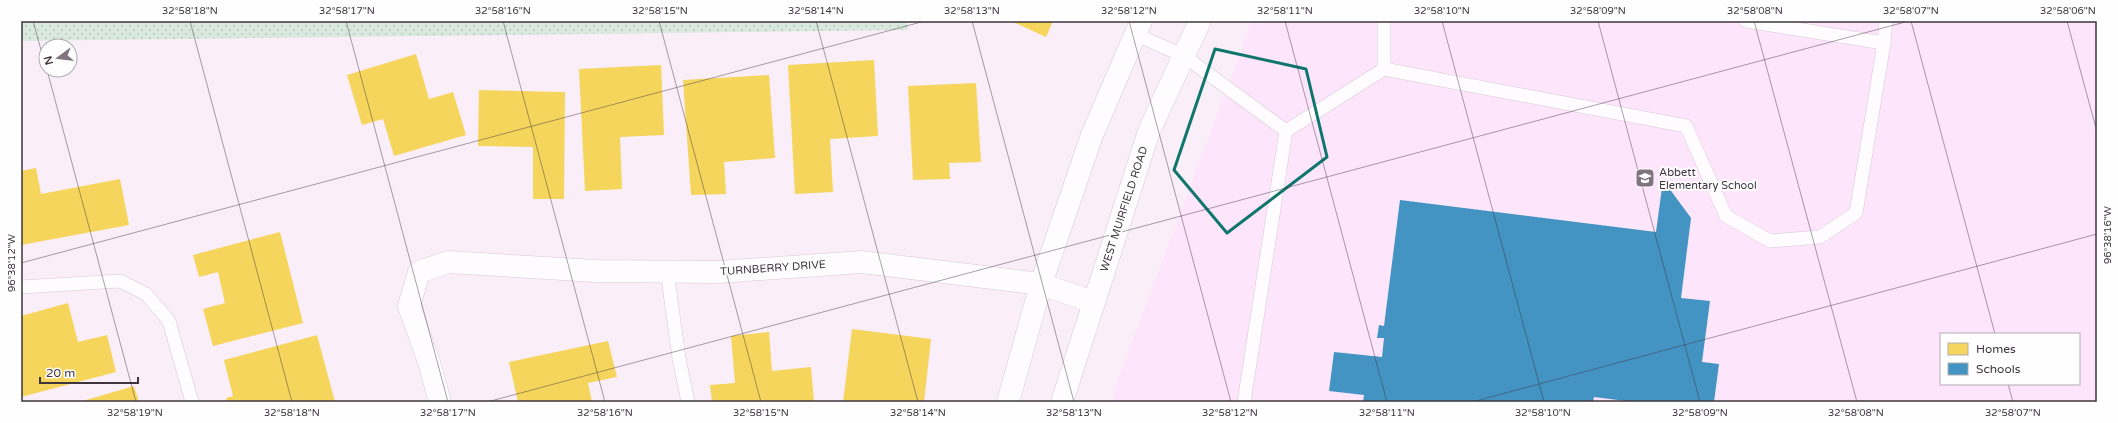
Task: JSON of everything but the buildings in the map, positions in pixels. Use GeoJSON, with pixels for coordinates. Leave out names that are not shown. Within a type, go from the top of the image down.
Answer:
{"type":"FeatureCollection","features":[{"type":"Feature","properties":{"kind":"street","name":"WEST MUIRFIELD ROAD"},"geometry":{"type":"LineString","coordinates":[[1062,402],[1149,131],[1200,21]]}},
{"type":"Feature","properties":{"kind":"street"},"geometry":{"type":"LineString","coordinates":[[1008,402],[1041,284],[1092,136],[1138,28]]}},
{"type":"Feature","properties":{"kind":"street","name":"TURNBERRY DRIVE"},"geometry":{"type":"LineString","coordinates":[[440,402],[429,362],[409,306],[419,272],[448,262],[596,271],[718,272],[862,262],[1041,284],[1094,302]]}},
{"type":"Feature","properties":{"kind":"lane"},"geometry":{"type":"LineString","coordinates":[[1384,21],[1384,69]]}},
{"type":"Feature","properties":{"kind":"lane"},"geometry":{"type":"LineString","coordinates":[[1746,21],[1884,43]]}},
{"type":"Feature","properties":{"kind":"lane"},"geometry":{"type":"LineString","coordinates":[[1244,402],[1286,131],[1384,69],[1686,126],[1726,216],[1770,240],[1820,237],[1856,213],[1884,43],[1886,21]]}},
{"type":"Feature","properties":{"kind":"lane"},"geometry":{"type":"LineString","coordinates":[[1138,28],[1184,56],[1286,131]]}},
{"type":"Feature","properties":{"kind":"lane"},"geometry":{"type":"LineString","coordinates":[[667,272],[688,402]]}},
{"type":"Feature","properties":{"kind":"lane"},"geometry":{"type":"LineString","coordinates":[[21,287],[120,281],[146,294],[169,322],[192,402]]}},
{"type":"Feature","properties":{"kind":"highlighted area"},"geometry":{"type":"Polygon","coordinates":[[[1215,49],[1306,69],[1327,157],[1227,233],[1174,170],[1215,49]]]}},
{"type":"Feature","properties":{"kind":"shaded area","name":"Abbett Elementary School"},"geometry":{"type":"Polygon","coordinates":[[[1252,21],[2097,21],[2097,402],[1113,402],[1116,385],[1252,21]]]}},
{"type":"Feature","properties":{"kind":"green space"},"geometry":{"type":"Polygon","coordinates":[[[21,21],[907,21],[908,30],[78,40],[78,38],[38,38],[38,41],[21,41],[21,21]]]}},
{"type":"Feature","properties":{"kind":"place","name":"Abbett Elementary School"},"geometry":{"type":"Point","coordinates":[1645,178]}}]}
